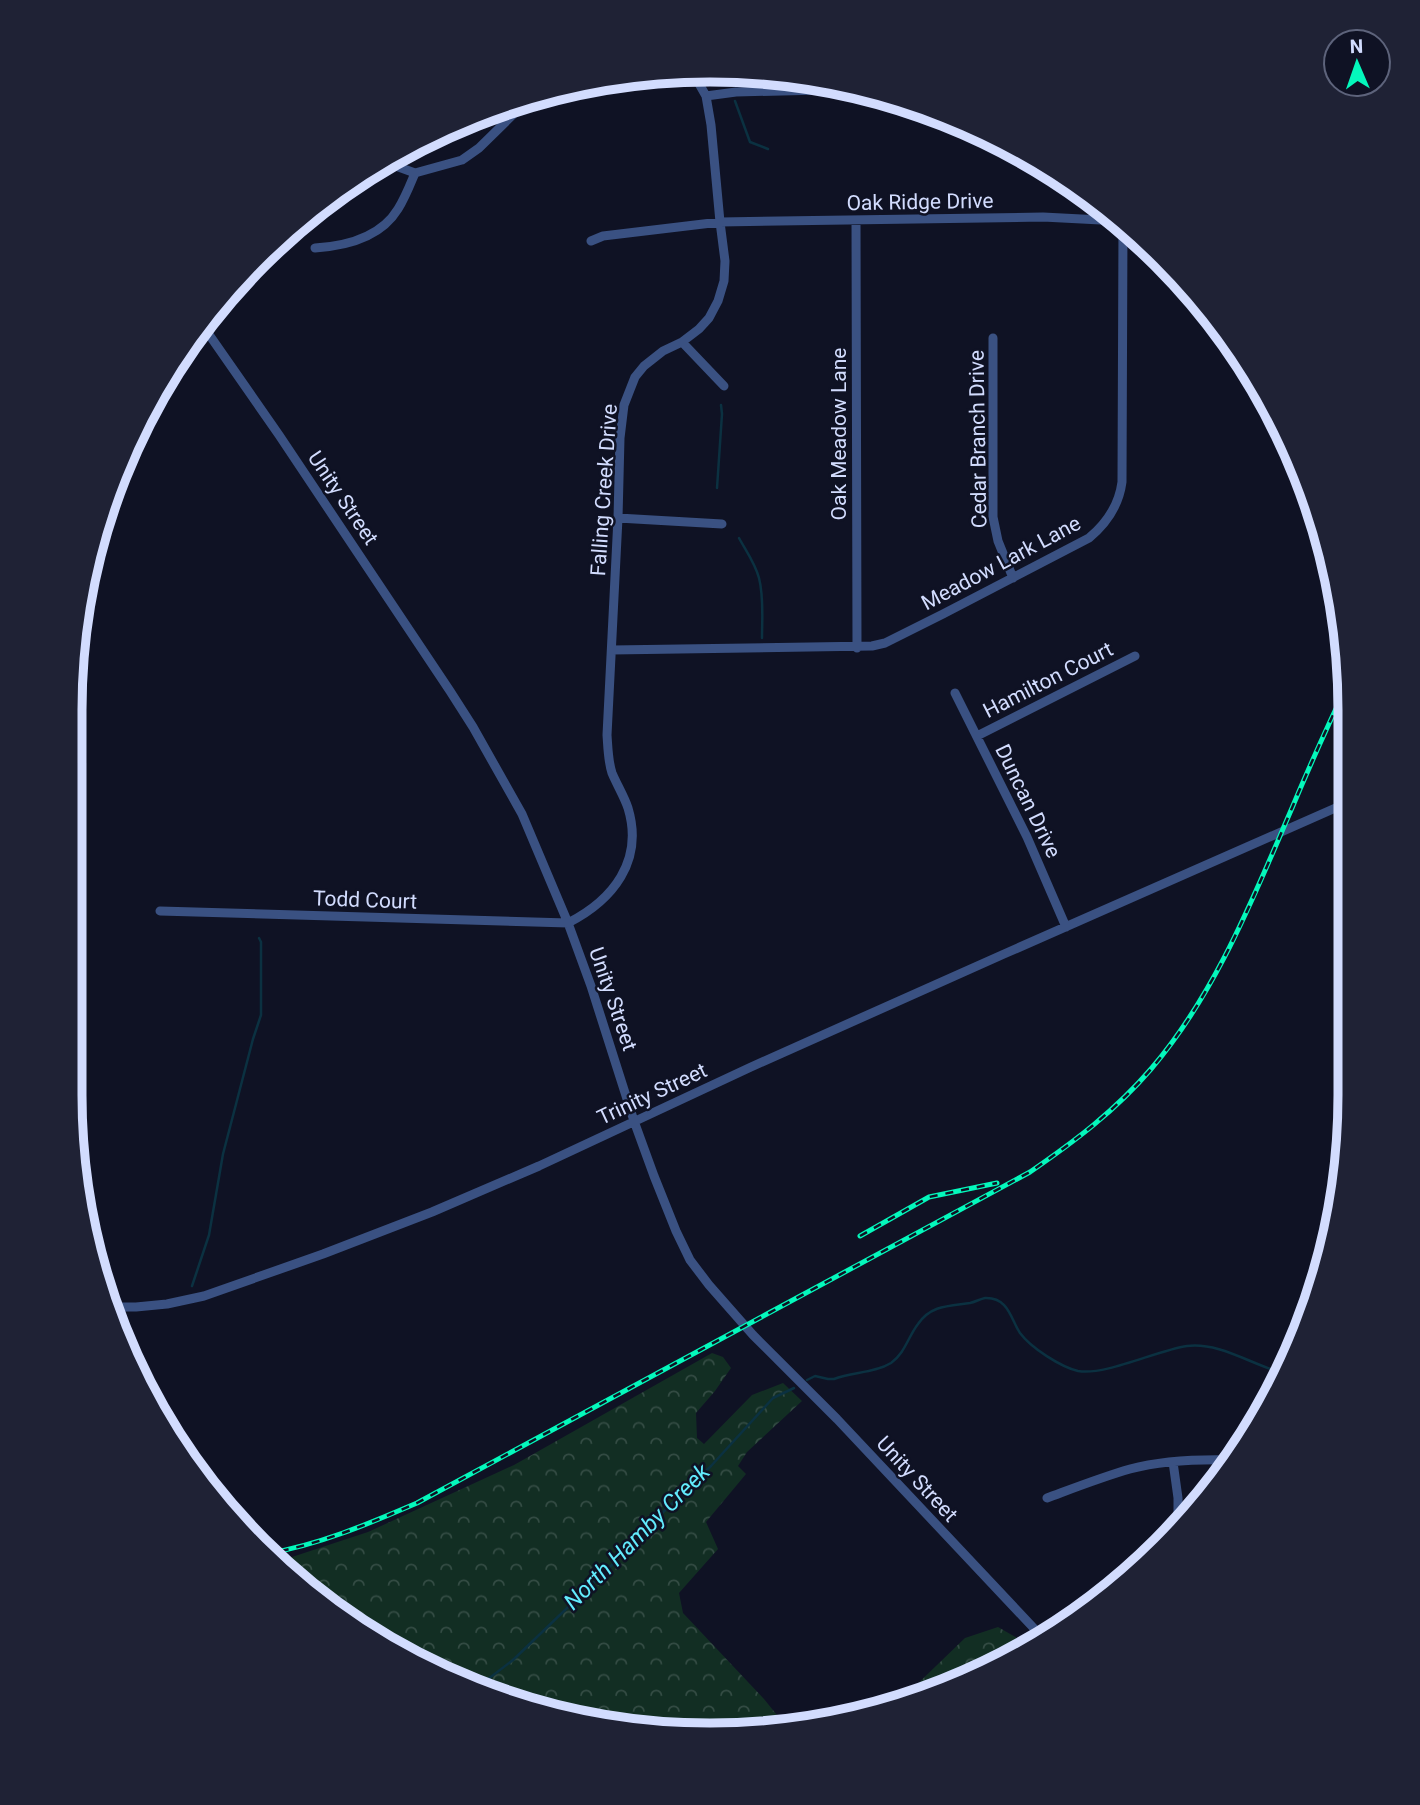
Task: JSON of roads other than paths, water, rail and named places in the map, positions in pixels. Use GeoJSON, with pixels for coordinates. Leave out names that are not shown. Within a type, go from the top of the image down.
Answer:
{"type":"FeatureCollection","features":[{"type":"Feature","properties":{"kind":"street","name":"Falling Creek Drive"},"geometry":{"type":"LineString","coordinates":[[568,923],[603,900],[627,869],[631,848],[628,808],[612,772],[608,753],[620,438],[624,405],[635,377],[644,366],[663,351],[682,342],[709,318],[724,281],[725,261],[712,125],[706,96],[698,83]]}},
{"type":"Feature","properties":{"kind":"street"},"geometry":{"type":"LineString","coordinates":[[706,96],[736,92],[807,90]]}},
{"type":"Feature","properties":{"kind":"street"},"geometry":{"type":"LineString","coordinates":[[396,166],[415,173],[462,160],[480,148],[514,114]]}},
{"type":"Feature","properties":{"kind":"street"},"geometry":{"type":"LineString","coordinates":[[315,248],[338,246],[363,238],[383,227],[398,210],[415,173]]}},
{"type":"Feature","properties":{"kind":"street","name":"Oak Ridge Drive"},"geometry":{"type":"LineString","coordinates":[[591,241],[603,236],[720,222],[1042,217],[1104,222]]}},
{"type":"Feature","properties":{"kind":"street","name":"Oak Meadow Lane"},"geometry":{"type":"LineString","coordinates":[[856,220],[857,648]]}},
{"type":"Feature","properties":{"kind":"street","name":"Meadow Lark Lane"},"geometry":{"type":"LineString","coordinates":[[612,650],[857,648],[885,643],[1013,578],[1097,531],[1110,516],[1120,494],[1122,482],[1121,236]]}},
{"type":"Feature","properties":{"kind":"street","name":"Unity Street"},"geometry":{"type":"LineString","coordinates":[[208,333],[287,446],[473,727],[522,814],[592,986],[634,1121],[676,1231],[690,1259],[753,1335],[1037,1631]]}},
{"type":"Feature","properties":{"kind":"street","name":"Cedar Branch Drive"},"geometry":{"type":"LineString","coordinates":[[993,338],[993,517],[998,541],[1013,578]]}},
{"type":"Feature","properties":{"kind":"street"},"geometry":{"type":"LineString","coordinates":[[682,342],[724,386]]}},
{"type":"Feature","properties":{"kind":"street"},"geometry":{"type":"LineString","coordinates":[[618,518],[722,524]]}},
{"type":"Feature","properties":{"kind":"street","name":"Hamilton Court"},"geometry":{"type":"LineString","coordinates":[[977,736],[1135,656]]}},
{"type":"Feature","properties":{"kind":"street","name":"Duncan Drive"},"geometry":{"type":"LineString","coordinates":[[955,693],[1027,837],[1066,927]]}},
{"type":"Feature","properties":{"kind":"street","name":"Trinity Street"},"geometry":{"type":"LineString","coordinates":[[120,1307],[167,1304],[204,1296],[432,1212],[1338,807]]}},
{"type":"Feature","properties":{"kind":"street","name":"Todd Court"},"geometry":{"type":"LineString","coordinates":[[160,911],[568,923]]}},
{"type":"Feature","properties":{"kind":"street"},"geometry":{"type":"LineString","coordinates":[[1046,1497],[1131,1469],[1173,1462],[1220,1460]]}},
{"type":"Feature","properties":{"kind":"street"},"geometry":{"type":"LineString","coordinates":[[1173,1462],[1178,1513]]}},
{"type":"Feature","properties":{"kind":"waterway"},"geometry":{"type":"LineString","coordinates":[[735,101],[750,142],[768,149]]}},
{"type":"Feature","properties":{"kind":"waterway"},"geometry":{"type":"LineString","coordinates":[[717,488],[721,405]]}},
{"type":"Feature","properties":{"kind":"waterway"},"geometry":{"type":"LineString","coordinates":[[739,538],[753,562],[761,585],[762,638]]}},
{"type":"Feature","properties":{"kind":"waterway"},"geometry":{"type":"LineString","coordinates":[[192,1286],[209,1235],[223,1154],[261,1015],[259,938]]}},
{"type":"Feature","properties":{"kind":"waterway","name":"North Hamby Creek"},"geometry":{"type":"LineString","coordinates":[[807,1380],[815,1376],[834,1379],[885,1366],[900,1355],[918,1324],[929,1313],[985,1298],[1004,1305],[1020,1333],[1039,1351],[1078,1371],[1102,1370],[1187,1346],[1212,1347],[1274,1370]]}},
{"type":"Feature","properties":{"kind":"waterway","name":"North Hamby Creek"},"geometry":{"type":"LineString","coordinates":[[486,1681],[513,1660],[613,1564],[711,1466],[773,1398],[794,1388]]}},
{"type":"Feature","properties":{"kind":"railway"},"geometry":{"type":"LineString","coordinates":[[279,1551],[362,1526],[417,1503],[1030,1172],[1094,1125],[1151,1069],[1174,1040],[1214,977],[1247,910],[1338,706]]}},
{"type":"Feature","properties":{"kind":"railway"},"geometry":{"type":"LineString","coordinates":[[860,1236],[929,1197],[997,1183]]}}]}
